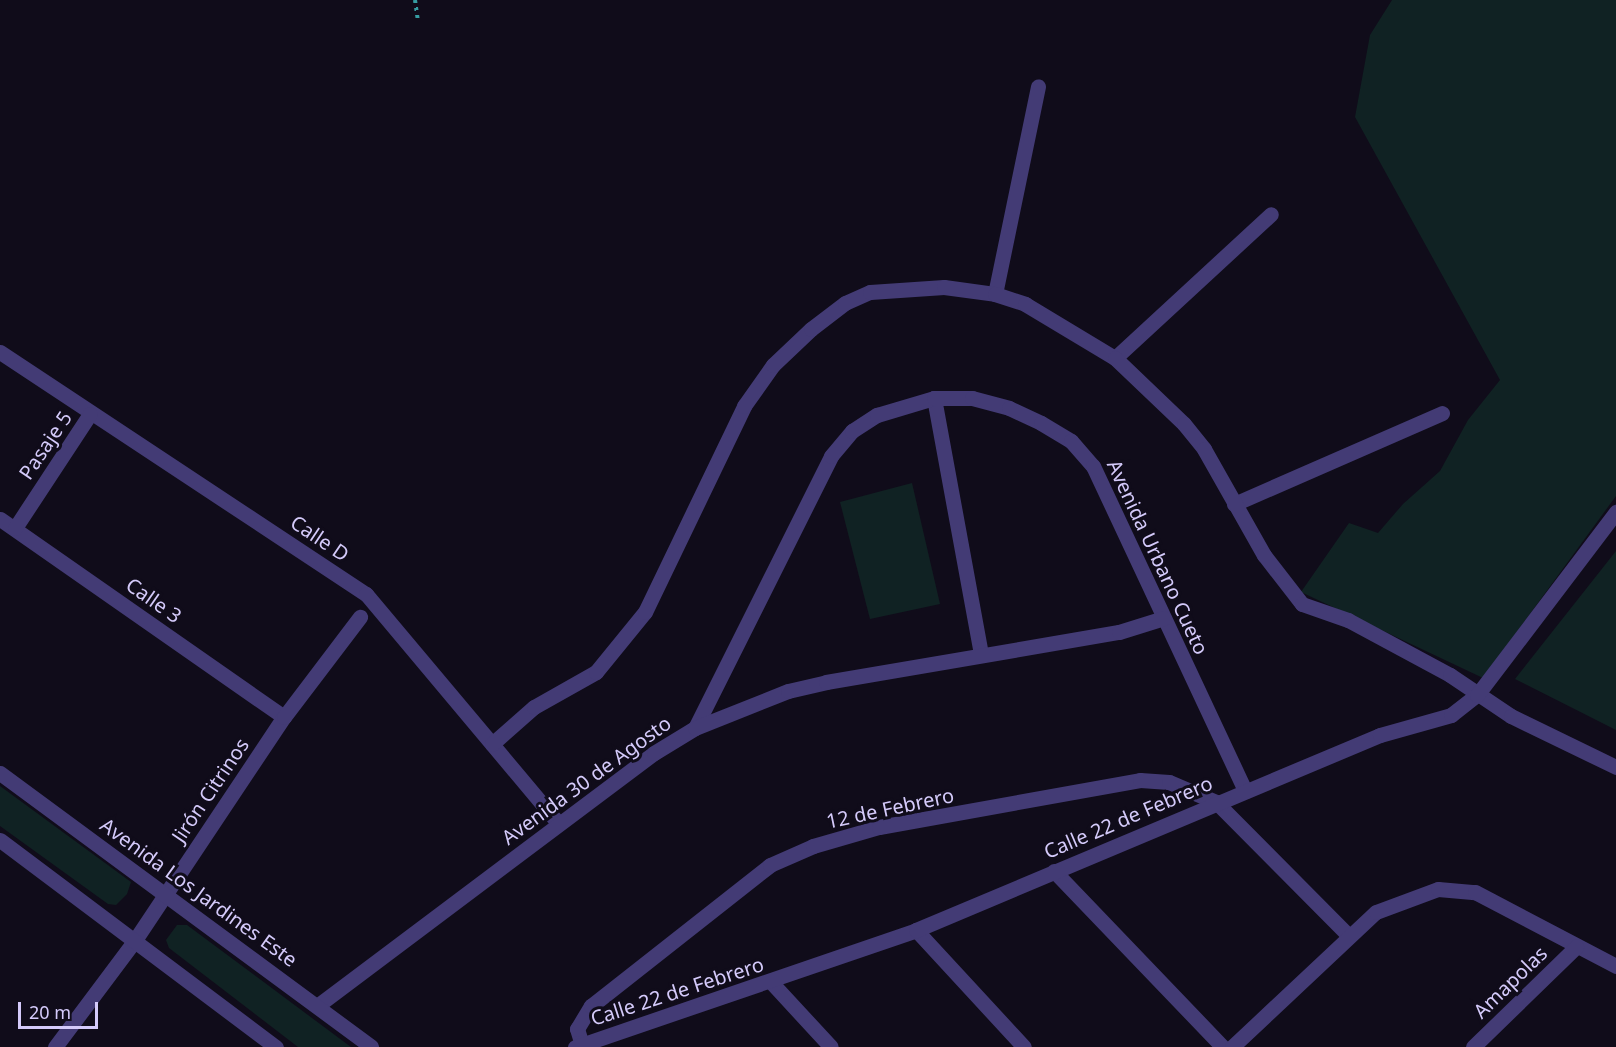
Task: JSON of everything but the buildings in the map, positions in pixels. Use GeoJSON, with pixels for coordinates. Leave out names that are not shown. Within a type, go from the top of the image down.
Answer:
{"type":"FeatureCollection","features":[{"type":"Feature","properties":{"kind":"street"},"geometry":{"type":"LineString","coordinates":[[994,294],[1038,86]]}},
{"type":"Feature","properties":{"kind":"street"},"geometry":{"type":"LineString","coordinates":[[1115,358],[1271,214]]}},
{"type":"Feature","properties":{"kind":"street"},"geometry":{"type":"LineString","coordinates":[[492,744],[534,707],[596,672],[645,612],[744,406],[773,365],[811,329],[845,303],[870,292],[944,287],[994,294],[1025,304],[1115,358],[1184,424],[1204,448],[1264,555],[1302,604],[1348,620],[1450,675],[1511,716],[1616,767]]}},
{"type":"Feature","properties":{"kind":"street","name":"Calle D"},"geometry":{"type":"LineString","coordinates":[[0,352],[90,414],[203,483],[366,594],[559,824]]}},
{"type":"Feature","properties":{"kind":"street"},"geometry":{"type":"LineString","coordinates":[[934,398],[981,653]]}},
{"type":"Feature","properties":{"kind":"street","name":"Avenida Urbano Cueto"},"geometry":{"type":"LineString","coordinates":[[695,728],[831,456],[852,431],[877,415],[934,398],[972,398],[1009,408],[1071,441],[1093,466],[1245,791]]}},
{"type":"Feature","properties":{"kind":"street"},"geometry":{"type":"LineString","coordinates":[[1234,504],[1442,413]]}},
{"type":"Feature","properties":{"kind":"street","name":"Pasaje 5"},"geometry":{"type":"LineString","coordinates":[[15,528],[90,414]]}},
{"type":"Feature","properties":{"kind":"street","name":"Calle 22 de Febrero"},"geometry":{"type":"LineString","coordinates":[[578,1046],[771,982],[916,930],[1380,735],[1451,715],[1477,695],[1616,512]]}},
{"type":"Feature","properties":{"kind":"street","name":"Calle 3"},"geometry":{"type":"LineString","coordinates":[[0,519],[284,717]]}},
{"type":"Feature","properties":{"kind":"street","name":"Jirón Citrinos"},"geometry":{"type":"LineString","coordinates":[[56,1047],[135,940],[284,717],[360,617]]}},
{"type":"Feature","properties":{"kind":"street","name":"Avenida 30 de Agosto"},"geometry":{"type":"LineString","coordinates":[[317,1006],[654,753],[695,728],[788,691],[981,653],[1119,632],[1164,618]]}},
{"type":"Feature","properties":{"kind":"street","name":"Avenida Los Jardines Este"},"geometry":{"type":"LineString","coordinates":[[0,773],[166,893],[371,1047]]}},
{"type":"Feature","properties":{"kind":"street","name":"12 de Febrero"},"geometry":{"type":"LineString","coordinates":[[578,1046],[577,1029],[591,1006],[733,891],[771,865],[813,846],[879,828],[1140,780],[1169,782],[1216,802]]}},
{"type":"Feature","properties":{"kind":"street"},"geometry":{"type":"LineString","coordinates":[[1216,802],[1348,935]]}},
{"type":"Feature","properties":{"kind":"street"},"geometry":{"type":"LineString","coordinates":[[0,840],[276,1047]]}},
{"type":"Feature","properties":{"kind":"street"},"geometry":{"type":"LineString","coordinates":[[1054,871],[1223,1047]]}},
{"type":"Feature","properties":{"kind":"street"},"geometry":{"type":"LineString","coordinates":[[1232,1047],[1348,935],[1376,912],[1438,890],[1475,892],[1616,966]]}},
{"type":"Feature","properties":{"kind":"street"},"geometry":{"type":"LineString","coordinates":[[916,930],[1024,1047]]}},
{"type":"Feature","properties":{"kind":"street","name":"Amapolas"},"geometry":{"type":"LineString","coordinates":[[1473,1047],[1576,947]]}},
{"type":"Feature","properties":{"kind":"street"},"geometry":{"type":"LineString","coordinates":[[771,982],[831,1047]]}},
{"type":"Feature","properties":{"kind":"street"},"geometry":{"type":"LineString","coordinates":[[606,1035],[617,1047]]}},
{"type":"Feature","properties":{"kind":"path"},"geometry":{"type":"LineString","coordinates":[[415,0],[418,22]]}},
{"type":"Feature","properties":{"kind":"shaded area"},"geometry":{"type":"Polygon","coordinates":[[[1392,0],[1616,0],[1616,496],[1483,678],[1301,592],[1349,523],[1378,533],[1403,504],[1440,471],[1468,420],[1500,380],[1355,117],[1370,35],[1392,0]]]}},
{"type":"Feature","properties":{"kind":"shaded area"},"geometry":{"type":"Polygon","coordinates":[[[912,483],[940,604],[870,619],[840,502],[912,483]]]}},
{"type":"Feature","properties":{"kind":"shaded area"},"geometry":{"type":"Polygon","coordinates":[[[1616,551],[1616,730],[1515,679],[1616,551]]]}},
{"type":"Feature","properties":{"kind":"shaded area"},"geometry":{"type":"Polygon","coordinates":[[[0,786],[131,882],[127,894],[116,905],[108,904],[0,826],[0,786]]]}},
{"type":"Feature","properties":{"kind":"shaded area"},"geometry":{"type":"Polygon","coordinates":[[[177,925],[187,925],[351,1047],[298,1047],[169,948],[166,940],[177,925]]]}}]}
